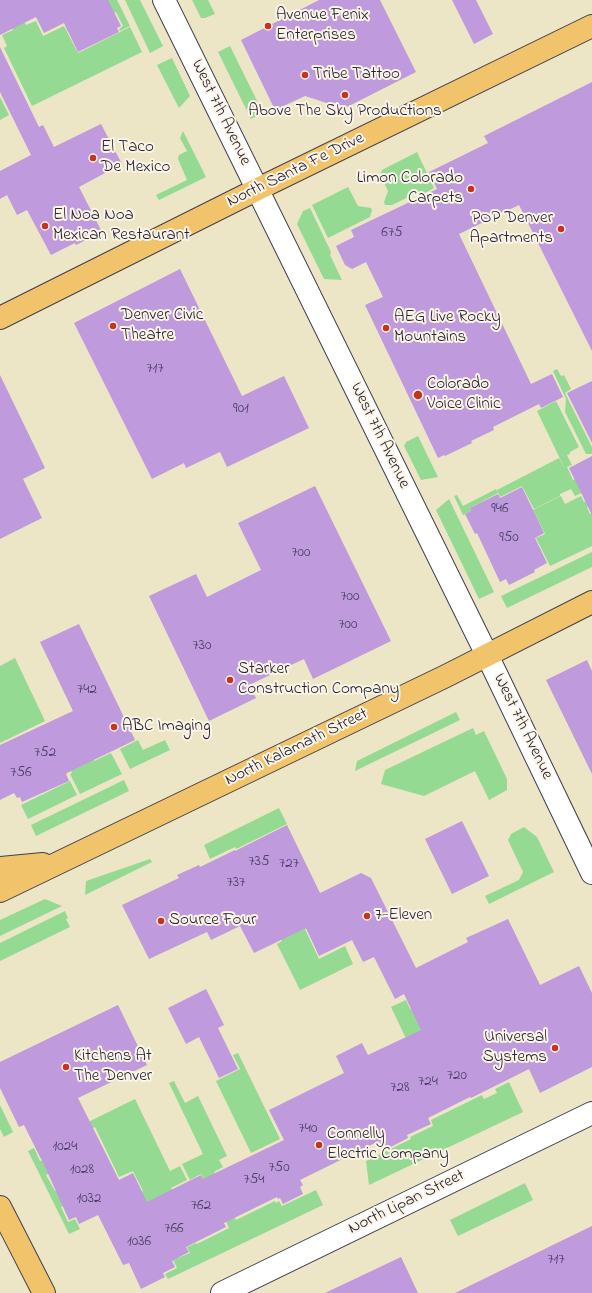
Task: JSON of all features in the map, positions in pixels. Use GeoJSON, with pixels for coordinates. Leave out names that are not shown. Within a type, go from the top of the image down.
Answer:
{"type":"FeatureCollection","features":[{"type":"Feature","properties":{"kind":"main road","name":"North Santa Fe Drive"},"geometry":{"type":"LineString","coordinates":[[0,318],[258,189],[592,26]]}},
{"type":"Feature","properties":{"kind":"main road","name":"North Kalamath Street"},"geometry":{"type":"LineString","coordinates":[[0,891],[487,655],[592,602]]}},
{"type":"Feature","properties":{"kind":"main road"},"geometry":{"type":"LineString","coordinates":[[0,868],[60,862]]}},
{"type":"Feature","properties":{"kind":"main road"},"geometry":{"type":"LineString","coordinates":[[0,1207],[44,1293]]}},
{"type":"Feature","properties":{"kind":"street","name":"West 7th Avenue"},"geometry":{"type":"LineString","coordinates":[[164,0],[487,655],[592,873]]}},
{"type":"Feature","properties":{"kind":"street","name":"North Lipan Street"},"geometry":{"type":"LineString","coordinates":[[222,1293],[592,1113]]}},
{"type":"Feature","properties":{"kind":"green space"},"geometry":{"type":"Polygon","coordinates":[[[106,0],[117,0],[130,26],[120,31],[119,29],[123,26],[116,12],[111,15],[109,12],[68,32],[65,25],[102,6],[106,0]]]}},
{"type":"Feature","properties":{"kind":"green space"},"geometry":{"type":"Polygon","coordinates":[[[125,0],[140,0],[163,46],[150,53],[125,0]]]}},
{"type":"Feature","properties":{"kind":"green space"},"geometry":{"type":"Polygon","coordinates":[[[192,0],[208,0],[215,14],[201,18],[192,0]]]}},
{"type":"Feature","properties":{"kind":"green space"},"geometry":{"type":"Polygon","coordinates":[[[17,7],[26,25],[36,21],[43,36],[64,26],[78,53],[130,27],[142,52],[32,106],[4,48],[7,46],[2,35],[13,30],[4,13],[17,7]]]}},
{"type":"Feature","properties":{"kind":"green space"},"geometry":{"type":"Polygon","coordinates":[[[230,46],[263,113],[251,119],[218,52],[230,46]]]}},
{"type":"Feature","properties":{"kind":"green space"},"geometry":{"type":"Polygon","coordinates":[[[172,58],[190,96],[179,108],[157,65],[172,58]]]}},
{"type":"Feature","properties":{"kind":"green space"},"geometry":{"type":"Polygon","coordinates":[[[0,97],[9,115],[0,120],[0,97]]]}},
{"type":"Feature","properties":{"kind":"green space"},"geometry":{"type":"Polygon","coordinates":[[[183,131],[206,177],[159,200],[156,195],[187,180],[178,159],[179,155],[187,151],[180,138],[183,131]]]}},
{"type":"Feature","properties":{"kind":"green space"},"geometry":{"type":"Polygon","coordinates":[[[417,152],[434,188],[423,194],[421,191],[392,205],[385,205],[384,202],[388,191],[380,175],[382,170],[417,152]]]}},
{"type":"Feature","properties":{"kind":"green space"},"geometry":{"type":"Polygon","coordinates":[[[348,187],[358,206],[371,208],[372,210],[370,217],[328,238],[312,205],[348,187]]]}},
{"type":"Feature","properties":{"kind":"green space"},"geometry":{"type":"Polygon","coordinates":[[[310,208],[331,252],[330,255],[342,280],[324,279],[297,224],[303,211],[310,208]]]}},
{"type":"Feature","properties":{"kind":"green space"},"geometry":{"type":"Polygon","coordinates":[[[557,369],[561,376],[564,375],[571,389],[565,393],[592,447],[592,454],[586,454],[565,412],[566,399],[553,371],[557,369]]]}},
{"type":"Feature","properties":{"kind":"green space"},"geometry":{"type":"Polygon","coordinates":[[[556,401],[579,447],[567,455],[572,465],[567,467],[573,480],[575,479],[582,493],[575,496],[571,489],[534,509],[522,486],[500,497],[497,490],[559,458],[565,469],[537,411],[556,401]]]}},
{"type":"Feature","properties":{"kind":"green space"},"geometry":{"type":"Polygon","coordinates":[[[418,436],[438,477],[421,480],[404,446],[406,442],[418,436]]]}},
{"type":"Feature","properties":{"kind":"green space"},"geometry":{"type":"Polygon","coordinates":[[[496,489],[498,493],[470,508],[471,511],[463,515],[454,496],[457,495],[463,506],[496,489]]]}},
{"type":"Feature","properties":{"kind":"green space"},"geometry":{"type":"Polygon","coordinates":[[[561,496],[565,504],[581,496],[584,502],[586,501],[589,506],[587,507],[590,514],[592,513],[592,546],[550,566],[536,538],[545,534],[533,510],[561,496]]]}},
{"type":"Feature","properties":{"kind":"green space"},"geometry":{"type":"Polygon","coordinates":[[[449,499],[494,592],[479,599],[436,510],[449,499]]]}},
{"type":"Feature","properties":{"kind":"green space"},"geometry":{"type":"Polygon","coordinates":[[[592,552],[592,567],[507,608],[501,596],[592,552]]]}},
{"type":"Feature","properties":{"kind":"green space"},"geometry":{"type":"Polygon","coordinates":[[[15,658],[45,721],[0,743],[0,666],[15,658]]]}},
{"type":"Feature","properties":{"kind":"green space"},"geometry":{"type":"Polygon","coordinates":[[[456,712],[460,720],[355,771],[357,761],[456,712]]]}},
{"type":"Feature","properties":{"kind":"green space"},"geometry":{"type":"Polygon","coordinates":[[[74,719],[94,761],[111,753],[122,774],[80,794],[70,774],[72,773],[51,730],[74,719]]]}},
{"type":"Feature","properties":{"kind":"green space"},"geometry":{"type":"Polygon","coordinates":[[[473,728],[476,735],[484,731],[507,779],[507,790],[489,800],[475,771],[424,796],[381,784],[385,770],[473,728]]]}},
{"type":"Feature","properties":{"kind":"green space"},"geometry":{"type":"Polygon","coordinates":[[[138,740],[143,750],[165,740],[170,750],[130,769],[120,749],[138,740]]]}},
{"type":"Feature","properties":{"kind":"green space"},"geometry":{"type":"Polygon","coordinates":[[[124,780],[129,791],[36,836],[31,825],[124,780]]]}},
{"type":"Feature","properties":{"kind":"green space"},"geometry":{"type":"Polygon","coordinates":[[[70,781],[77,795],[28,819],[21,805],[70,781]]]}},
{"type":"Feature","properties":{"kind":"green space"},"geometry":{"type":"Polygon","coordinates":[[[279,808],[287,824],[236,849],[235,847],[210,859],[204,845],[279,808]]]}},
{"type":"Feature","properties":{"kind":"green space"},"geometry":{"type":"Polygon","coordinates":[[[524,827],[537,837],[554,872],[489,904],[485,896],[519,880],[523,872],[508,840],[511,834],[524,827]]]}},
{"type":"Feature","properties":{"kind":"green space"},"geometry":{"type":"Polygon","coordinates":[[[150,859],[152,862],[85,895],[86,881],[150,859]]]}},
{"type":"Feature","properties":{"kind":"green space"},"geometry":{"type":"Polygon","coordinates":[[[45,899],[62,906],[0,936],[0,920],[45,899]]]}},
{"type":"Feature","properties":{"kind":"green space"},"geometry":{"type":"Polygon","coordinates":[[[264,904],[331,916],[305,929],[319,959],[345,946],[353,964],[300,990],[277,944],[282,941],[264,904]]]}},
{"type":"Feature","properties":{"kind":"green space"},"geometry":{"type":"Polygon","coordinates":[[[65,911],[68,918],[66,919],[70,927],[0,961],[0,943],[65,911]]]}},
{"type":"Feature","properties":{"kind":"green space"},"geometry":{"type":"Polygon","coordinates":[[[434,997],[462,1029],[412,1051],[391,1007],[406,1000],[410,1009],[434,997]]]}},
{"type":"Feature","properties":{"kind":"green space"},"geometry":{"type":"Polygon","coordinates":[[[238,1053],[280,1139],[251,1153],[216,1081],[240,1069],[233,1055],[238,1053]]]}},
{"type":"Feature","properties":{"kind":"green space"},"geometry":{"type":"Polygon","coordinates":[[[174,1081],[185,1103],[198,1096],[227,1156],[219,1160],[223,1167],[214,1172],[229,1203],[210,1193],[201,1174],[190,1180],[182,1164],[203,1154],[169,1083],[174,1081]]]}},
{"type":"Feature","properties":{"kind":"green space"},"geometry":{"type":"Polygon","coordinates":[[[509,1082],[523,1112],[369,1185],[366,1161],[411,1139],[410,1137],[433,1126],[431,1120],[482,1095],[484,1099],[497,1093],[495,1089],[509,1082]]]}},
{"type":"Feature","properties":{"kind":"green space"},"geometry":{"type":"Polygon","coordinates":[[[135,1099],[170,1171],[180,1166],[187,1180],[171,1188],[180,1205],[153,1218],[141,1193],[143,1191],[133,1171],[119,1177],[95,1127],[87,1130],[84,1124],[135,1099]]]}},
{"type":"Feature","properties":{"kind":"green space"},"geometry":{"type":"Polygon","coordinates":[[[0,1105],[13,1132],[4,1137],[0,1129],[0,1105]]]}},
{"type":"Feature","properties":{"kind":"green space"},"geometry":{"type":"Polygon","coordinates":[[[34,1148],[40,1161],[43,1160],[50,1173],[46,1175],[55,1191],[59,1189],[66,1204],[61,1207],[68,1222],[75,1219],[80,1229],[69,1234],[28,1151],[34,1148]]]}},
{"type":"Feature","properties":{"kind":"green space"},"geometry":{"type":"Polygon","coordinates":[[[525,1183],[533,1200],[458,1236],[450,1220],[525,1183]]]}},
{"type":"Feature","properties":{"kind":"green space"},"geometry":{"type":"Polygon","coordinates":[[[316,1190],[323,1205],[168,1279],[165,1274],[177,1268],[173,1260],[190,1253],[187,1247],[196,1243],[197,1244],[229,1228],[220,1209],[228,1205],[236,1220],[275,1201],[276,1203],[279,1201],[282,1206],[316,1190]]]}},
{"type":"Feature","properties":{"kind":"building"},"geometry":{"type":"Polygon","coordinates":[[[0,0],[108,0],[121,26],[117,28],[119,32],[78,52],[64,23],[44,33],[36,17],[0,35],[0,0]]]}},
{"type":"Feature","properties":{"kind":"building"},"geometry":{"type":"Polygon","coordinates":[[[319,0],[380,0],[416,72],[339,111],[336,106],[305,96],[275,110],[241,40],[319,0]]]}},
{"type":"Feature","properties":{"kind":"building"},"geometry":{"type":"Polygon","coordinates":[[[452,0],[476,0],[493,34],[474,44],[452,0]]]}},
{"type":"Feature","properties":{"kind":"building"},"geometry":{"type":"Polygon","coordinates":[[[0,47],[39,127],[43,125],[54,147],[101,124],[122,164],[79,187],[102,232],[51,255],[27,210],[17,215],[7,195],[0,199],[0,171],[31,155],[0,92],[0,47]]]}},
{"type":"Feature","properties":{"kind":"building"},"geometry":{"type":"Polygon","coordinates":[[[592,82],[592,351],[519,205],[459,234],[531,384],[552,374],[563,397],[541,408],[539,404],[493,427],[494,430],[471,441],[472,443],[438,458],[365,305],[383,297],[366,262],[352,269],[345,265],[336,246],[354,237],[351,230],[437,189],[429,172],[488,143],[484,136],[592,82]]]}},
{"type":"Feature","properties":{"kind":"building"},"geometry":{"type":"Polygon","coordinates":[[[180,269],[242,396],[284,376],[309,428],[227,467],[220,452],[186,468],[184,463],[152,479],[74,323],[180,269]]]}},
{"type":"Feature","properties":{"kind":"building"},"geometry":{"type":"Polygon","coordinates":[[[0,375],[45,468],[23,479],[42,518],[0,539],[0,375]]]}},
{"type":"Feature","properties":{"kind":"building"},"geometry":{"type":"Polygon","coordinates":[[[592,381],[592,443],[567,393],[592,381]]]}},
{"type":"Feature","properties":{"kind":"building"},"geometry":{"type":"Polygon","coordinates":[[[592,456],[592,515],[569,468],[592,456]]]}},
{"type":"Feature","properties":{"kind":"building"},"geometry":{"type":"Polygon","coordinates":[[[315,486],[391,641],[313,679],[304,659],[249,685],[256,698],[209,721],[149,596],[196,574],[207,597],[261,570],[238,523],[315,486]]]}},
{"type":"Feature","properties":{"kind":"building"},"geometry":{"type":"Polygon","coordinates":[[[522,487],[544,533],[535,538],[547,563],[534,570],[535,572],[509,585],[506,579],[500,582],[477,533],[475,534],[465,514],[471,511],[470,508],[498,494],[500,498],[522,487]]]}},
{"type":"Feature","properties":{"kind":"building"},"geometry":{"type":"Polygon","coordinates":[[[79,624],[135,740],[69,772],[66,774],[69,781],[22,802],[20,797],[17,798],[14,793],[0,800],[0,745],[73,711],[40,642],[79,624]]]}},
{"type":"Feature","properties":{"kind":"building"},"geometry":{"type":"Polygon","coordinates":[[[587,660],[592,671],[592,774],[546,680],[587,660]]]}},
{"type":"Feature","properties":{"kind":"building"},"geometry":{"type":"Polygon","coordinates":[[[462,821],[489,876],[452,894],[425,839],[462,821]]]}},
{"type":"Feature","properties":{"kind":"building"},"geometry":{"type":"Polygon","coordinates":[[[287,825],[320,893],[361,873],[371,878],[416,968],[468,942],[466,938],[508,919],[540,985],[579,966],[592,993],[592,1067],[540,1093],[529,1069],[428,1118],[431,1124],[407,1135],[408,1138],[383,1151],[379,1141],[300,1180],[303,1185],[300,1187],[303,1194],[283,1204],[280,1198],[278,1199],[277,1197],[224,1223],[226,1227],[186,1247],[189,1252],[172,1261],[175,1267],[163,1273],[165,1277],[141,1289],[129,1263],[123,1265],[98,1215],[79,1224],[76,1217],[69,1220],[41,1158],[24,1125],[19,1127],[0,1088],[0,1062],[118,1005],[147,1065],[78,1098],[119,1180],[133,1173],[147,1202],[201,1175],[203,1179],[284,1140],[269,1110],[344,1073],[336,1056],[362,1043],[368,1055],[421,1030],[404,994],[395,999],[374,957],[363,962],[352,940],[319,956],[306,928],[254,953],[240,926],[211,940],[207,932],[149,959],[122,905],[179,878],[177,875],[199,865],[200,867],[287,825]]]}},
{"type":"Feature","properties":{"kind":"building"},"geometry":{"type":"Polygon","coordinates":[[[206,989],[224,1025],[218,1028],[238,1069],[219,1078],[199,1037],[186,1044],[168,1008],[206,989]]]}},
{"type":"Feature","properties":{"kind":"building"},"geometry":{"type":"Polygon","coordinates":[[[592,1226],[592,1293],[455,1293],[559,1242],[592,1226]]]}},
{"type":"Feature","properties":{"kind":"building"},"geometry":{"type":"Polygon","coordinates":[[[401,1257],[418,1293],[325,1293],[401,1257]]]}},
{"type":"Feature","properties":{"kind":"place","name":"Avenue Fenix Enterprises"},"geometry":{"type":"Point","coordinates":[268,26]}},
{"type":"Feature","properties":{"kind":"place","name":"Tribe Tattoo"},"geometry":{"type":"Point","coordinates":[305,75]}},
{"type":"Feature","properties":{"kind":"place","name":"Above The Sky Productions"},"geometry":{"type":"Point","coordinates":[345,95]}},
{"type":"Feature","properties":{"kind":"place","name":"El Taco De Mexico"},"geometry":{"type":"Point","coordinates":[93,158]}},
{"type":"Feature","properties":{"kind":"place","name":"Limon Colorado Carpets"},"geometry":{"type":"Point","coordinates":[471,189]}},
{"type":"Feature","properties":{"kind":"place","name":"El Noa Noa Mexican Restaurant"},"geometry":{"type":"Point","coordinates":[45,226]}},
{"type":"Feature","properties":{"kind":"place","name":"POP Denver Apartments"},"geometry":{"type":"Point","coordinates":[561,229]}},
{"type":"Feature","properties":{"kind":"place","name":"Denver Civic Theatre"},"geometry":{"type":"Point","coordinates":[113,326]}},
{"type":"Feature","properties":{"kind":"place","name":"AEG Live Rocky Mountains"},"geometry":{"type":"Point","coordinates":[386,328]}},
{"type":"Feature","properties":{"kind":"place","name":"Colorado Voice Clinic"},"geometry":{"type":"Point","coordinates":[418,395]}},
{"type":"Feature","properties":{"kind":"place","name":"Starker Construction Company"},"geometry":{"type":"Point","coordinates":[230,680]}},
{"type":"Feature","properties":{"kind":"place","name":"ABC Imaging"},"geometry":{"type":"Point","coordinates":[114,727]}},
{"type":"Feature","properties":{"kind":"place","name":"7-Eleven"},"geometry":{"type":"Point","coordinates":[367,916]}},
{"type":"Feature","properties":{"kind":"place","name":"Source Four"},"geometry":{"type":"Point","coordinates":[161,921]}},
{"type":"Feature","properties":{"kind":"place","name":"Universal Systems"},"geometry":{"type":"Point","coordinates":[555,1048]}},
{"type":"Feature","properties":{"kind":"place","name":"Kitchens At The Denver"},"geometry":{"type":"Point","coordinates":[66,1067]}},
{"type":"Feature","properties":{"kind":"place","name":"Connelly Electric Company"},"geometry":{"type":"Point","coordinates":[319,1145]}}]}
